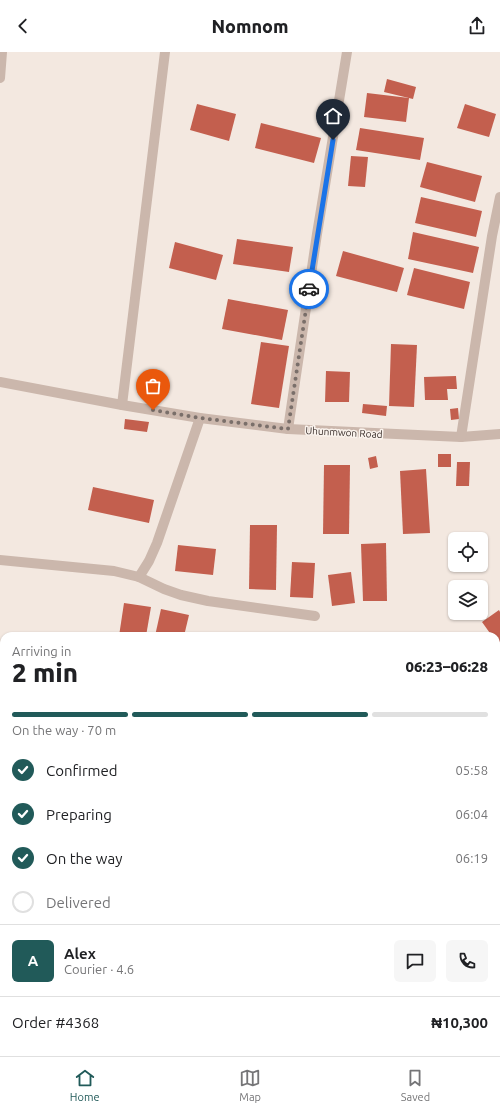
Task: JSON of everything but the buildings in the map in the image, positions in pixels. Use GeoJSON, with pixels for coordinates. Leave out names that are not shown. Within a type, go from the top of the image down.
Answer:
{"type":"FeatureCollection","features":[{"type":"Feature","properties":{"kind":"street"},"geometry":{"type":"LineString","coordinates":[[0,78],[2,52]]}},
{"type":"Feature","properties":{"kind":"street"},"geometry":{"type":"LineString","coordinates":[[122,405],[165,52]]}},
{"type":"Feature","properties":{"kind":"street"},"geometry":{"type":"LineString","coordinates":[[288,429],[317,234],[347,52]]}},
{"type":"Feature","properties":{"kind":"street"},"geometry":{"type":"LineString","coordinates":[[461,437],[492,236],[500,196]]}},
{"type":"Feature","properties":{"kind":"street","name":"Uhunmwon Road"},"geometry":{"type":"LineString","coordinates":[[0,382],[200,418],[288,429],[461,437],[500,434]]}},
{"type":"Feature","properties":{"kind":"street"},"geometry":{"type":"LineString","coordinates":[[139,576],[157,543],[200,418]]}},
{"type":"Feature","properties":{"kind":"street"},"geometry":{"type":"LineString","coordinates":[[0,560],[114,571],[139,576],[164,589],[181,595],[208,601],[315,616]]}},
{"type":"Feature","properties":{"kind":"way so far"},"geometry":{"type":"LineString","coordinates":[[153,410],[200,418],[288,429],[309,289]]}},
{"type":"Feature","properties":{"kind":"route"},"geometry":{"type":"LineString","coordinates":[[309,289],[333,140]]}}]}
